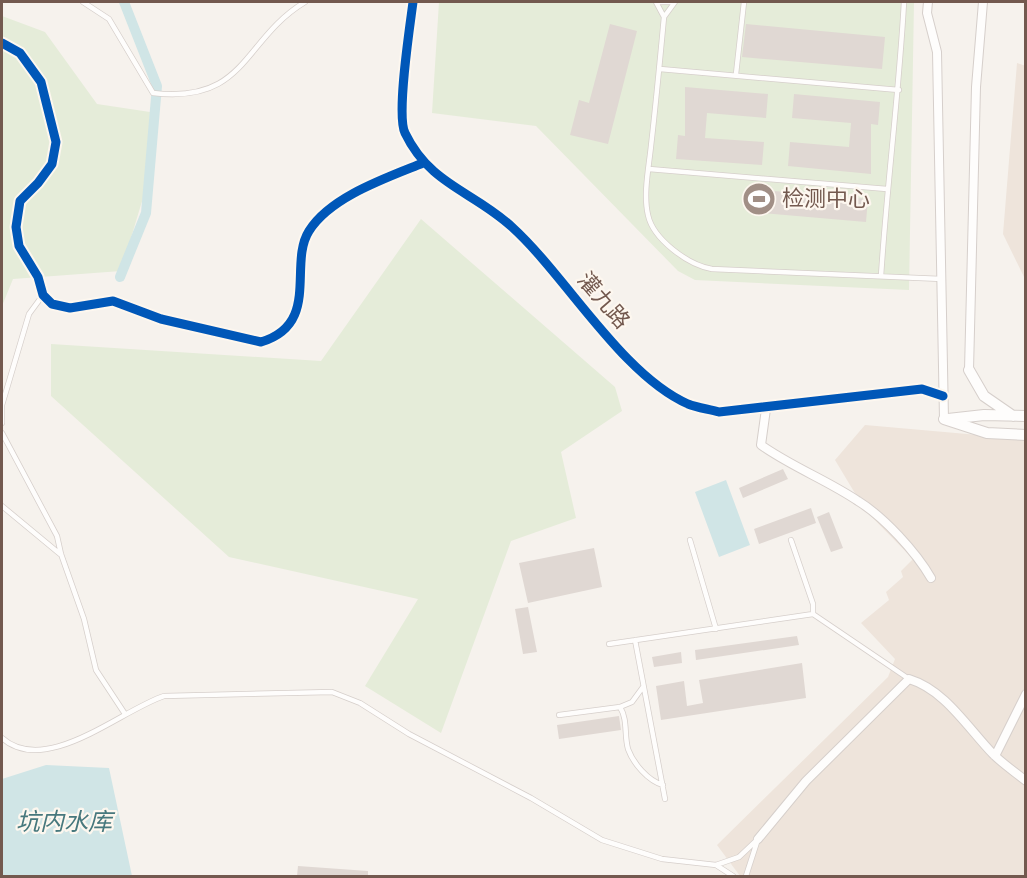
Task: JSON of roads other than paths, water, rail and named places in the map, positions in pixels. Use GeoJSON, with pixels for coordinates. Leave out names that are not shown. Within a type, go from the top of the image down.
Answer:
{"type":"FeatureCollection","features":[{"type":"Feature","properties":{"kind":"street","name":"灌九路"},"geometry":{"type":"LineString","coordinates":[[413,2],[403,130],[423,163],[448,184],[513,228],[628,359],[663,389],[688,404],[719,412],[766,409],[922,390],[943,396]]}},
{"type":"Feature","properties":{"kind":"street"},"geometry":{"type":"LineString","coordinates":[[928,2],[927,14],[937,52],[944,419]]}},
{"type":"Feature","properties":{"kind":"street"},"geometry":{"type":"LineString","coordinates":[[983,2],[976,87],[969,370],[984,396],[1013,416]]}},
{"type":"Feature","properties":{"kind":"street"},"geometry":{"type":"LineString","coordinates":[[2,43],[20,53],[37,75],[56,142],[52,164],[38,183],[20,201],[16,227],[19,246],[38,277],[43,295],[52,303],[70,308],[113,301],[161,319],[261,342],[280,336],[290,321],[301,295],[304,244],[308,232],[319,218],[372,184],[423,163]]}},
{"type":"Feature","properties":{"kind":"street"},"geometry":{"type":"LineString","coordinates":[[766,409],[761,445],[786,463],[859,501],[922,562],[931,578]]}},
{"type":"Feature","properties":{"kind":"street"},"geometry":{"type":"LineString","coordinates":[[944,419],[984,415],[1026,416]]}},
{"type":"Feature","properties":{"kind":"street"},"geometry":{"type":"LineString","coordinates":[[944,419],[987,433],[1026,435]]}},
{"type":"Feature","properties":{"kind":"street"},"geometry":{"type":"LineString","coordinates":[[758,839],[806,781],[909,679],[926,684],[938,694],[995,756],[1026,781]]}},
{"type":"Feature","properties":{"kind":"street"},"geometry":{"type":"LineString","coordinates":[[995,756],[1026,694]]}},
{"type":"Feature","properties":{"kind":"lane"},"geometry":{"type":"LineString","coordinates":[[83,2],[109,19],[153,93],[182,96],[222,84],[236,72],[285,14],[305,2]]}},
{"type":"Feature","properties":{"kind":"lane"},"geometry":{"type":"LineString","coordinates":[[664,17],[657,2],[673,2]]}},
{"type":"Feature","properties":{"kind":"lane"},"geometry":{"type":"LineString","coordinates":[[673,2],[664,17],[649,169],[648,214],[654,229],[685,260],[698,267],[942,279]]}},
{"type":"Feature","properties":{"kind":"lane"},"geometry":{"type":"LineString","coordinates":[[736,74],[744,2]]}},
{"type":"Feature","properties":{"kind":"lane"},"geometry":{"type":"LineString","coordinates":[[881,276],[887,189],[899,90],[904,2]]}},
{"type":"Feature","properties":{"kind":"lane"},"geometry":{"type":"LineString","coordinates":[[660,69],[899,90]]}},
{"type":"Feature","properties":{"kind":"lane"},"geometry":{"type":"LineString","coordinates":[[649,169],[887,189]]}},
{"type":"Feature","properties":{"kind":"lane"},"geometry":{"type":"LineString","coordinates":[[2,423],[2,405],[19,356],[29,314],[43,295]]}},
{"type":"Feature","properties":{"kind":"lane"},"geometry":{"type":"LineString","coordinates":[[2,433],[57,536],[84,619],[96,670],[125,714]]}},
{"type":"Feature","properties":{"kind":"lane"},"geometry":{"type":"LineString","coordinates":[[2,506],[61,554]]}},
{"type":"Feature","properties":{"kind":"lane"},"geometry":{"type":"LineString","coordinates":[[690,540],[716,629]]}},
{"type":"Feature","properties":{"kind":"lane"},"geometry":{"type":"LineString","coordinates":[[791,540],[813,604],[813,614]]}},
{"type":"Feature","properties":{"kind":"lane"},"geometry":{"type":"LineString","coordinates":[[609,644],[813,614],[909,679]]}},
{"type":"Feature","properties":{"kind":"lane"},"geometry":{"type":"LineString","coordinates":[[635,640],[665,799]]}},
{"type":"Feature","properties":{"kind":"lane"},"geometry":{"type":"LineString","coordinates":[[559,715],[620,707],[632,702],[644,686]]}},
{"type":"Feature","properties":{"kind":"lane"},"geometry":{"type":"LineString","coordinates":[[2,738],[8,744],[28,750],[48,748],[71,742],[106,726],[143,702],[164,696],[332,693],[360,704],[409,735],[531,798],[602,840],[662,859],[716,865],[739,857],[758,839]]}},
{"type":"Feature","properties":{"kind":"lane"},"geometry":{"type":"LineString","coordinates":[[620,707],[624,714],[628,749],[651,782],[663,785]]}},
{"type":"Feature","properties":{"kind":"lane"},"geometry":{"type":"LineString","coordinates":[[746,876],[758,839]]}},
{"type":"Feature","properties":{"kind":"lane"},"geometry":{"type":"LineString","coordinates":[[716,865],[733,876]]}},
{"type":"Feature","properties":{"kind":"water"},"geometry":{"type":"Polygon","coordinates":[[[726,480],[750,545],[719,557],[695,492],[726,480]]]}},
{"type":"Feature","properties":{"kind":"water","name":"坑内水库"},"geometry":{"type":"Polygon","coordinates":[[[46,765],[109,768],[132,876],[2,876],[2,779],[46,765]]]}},
{"type":"Feature","properties":{"kind":"waterway"},"geometry":{"type":"LineString","coordinates":[[120,277],[146,213],[157,86],[124,2]]}},
{"type":"Feature","properties":{"kind":"place","name":"检测中心"},"geometry":{"type":"Point","coordinates":[759,199]}}]}
